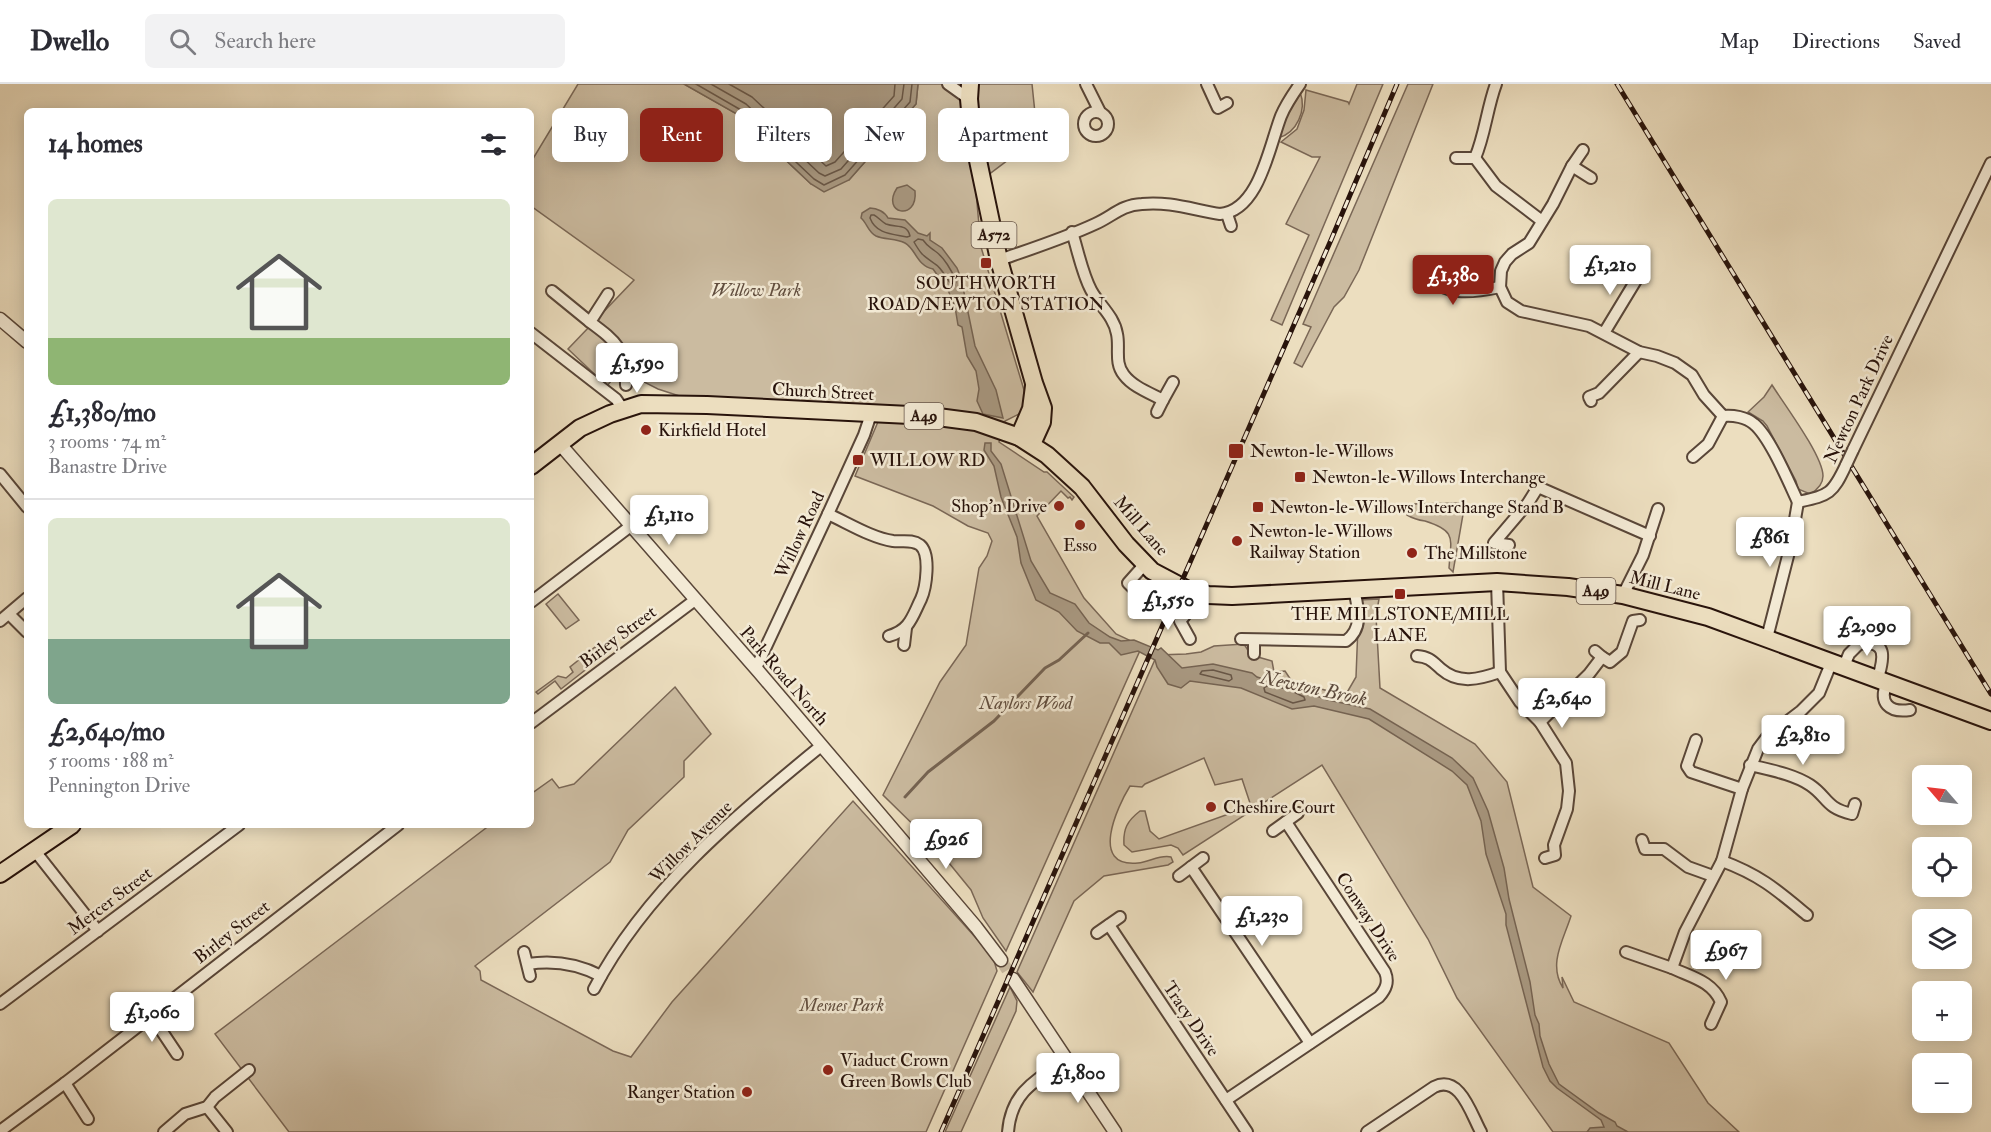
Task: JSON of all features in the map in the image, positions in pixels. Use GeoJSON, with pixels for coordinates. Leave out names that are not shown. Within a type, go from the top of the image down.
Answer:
{"type":"FeatureCollection","features":[{"type":"Feature","properties":{"kind":"main road","name":"A572"},"geometry":{"type":"LineString","coordinates":[[970,91],[972,132],[999,260],[1041,401],[1043,415],[1039,430],[1026,441]]}},
{"type":"Feature","properties":{"kind":"main road","name":"Church Street"},"geometry":{"type":"LineString","coordinates":[[620,404],[660,403],[940,417],[976,422],[1026,441]]}},
{"type":"Feature","properties":{"kind":"main road","name":"A49"},"geometry":{"type":"LineString","coordinates":[[534,464],[580,428],[620,404]]}},
{"type":"Feature","properties":{"kind":"main road","name":"Mill Lane"},"geometry":{"type":"LineString","coordinates":[[1026,441],[1082,487],[1144,565],[1161,577],[1201,594],[1233,596],[1497,582],[1568,587],[1623,595],[1699,614],[1991,721]]}},
{"type":"Feature","properties":{"kind":"main road"},"geometry":{"type":"LineString","coordinates":[[1,871],[68,828]]}},
{"type":"Feature","properties":{"kind":"street"},"geometry":{"type":"LineString","coordinates":[[948,84],[970,91]]}},
{"type":"Feature","properties":{"kind":"street"},"geometry":{"type":"LineString","coordinates":[[1086,84],[1100,112]]}},
{"type":"Feature","properties":{"kind":"street"},"geometry":{"type":"LineString","coordinates":[[1207,84],[1218,108],[1227,103]]}},
{"type":"Feature","properties":{"kind":"street"},"geometry":{"type":"LineString","coordinates":[[999,260],[1097,223],[1115,211],[1132,205],[1181,206],[1227,214],[1252,194],[1285,108],[1300,84]]}},
{"type":"Feature","properties":{"kind":"street"},"geometry":{"type":"LineString","coordinates":[[1474,158],[1480,146],[1488,105],[1496,84]]}},
{"type":"Feature","properties":{"kind":"street"},"geometry":{"type":"LineString","coordinates":[[1583,150],[1529,243],[1512,254],[1505,262],[1501,271],[1500,287],[1507,302],[1521,311],[1574,321],[1604,333],[1639,352],[1675,363],[1692,375],[1704,395],[1723,416]]}},
{"type":"Feature","properties":{"kind":"street"},"geometry":{"type":"LineString","coordinates":[[1456,158],[1474,158]]}},
{"type":"Feature","properties":{"kind":"street"},"geometry":{"type":"LineString","coordinates":[[1474,158],[1496,186],[1542,221]]}},
{"type":"Feature","properties":{"kind":"street","name":"Newton Park Drive"},"geometry":{"type":"LineString","coordinates":[[1798,502],[1818,498],[1830,492],[1838,482],[1991,163]]}},
{"type":"Feature","properties":{"kind":"street"},"geometry":{"type":"LineString","coordinates":[[1572,166],[1591,178]]}},
{"type":"Feature","properties":{"kind":"street"},"geometry":{"type":"LineString","coordinates":[[1181,206],[1184,193]]}},
{"type":"Feature","properties":{"kind":"street"},"geometry":{"type":"LineString","coordinates":[[1227,214],[1231,226]]}},
{"type":"Feature","properties":{"kind":"street"},"geometry":{"type":"LineString","coordinates":[[1072,232],[1090,288],[1115,326],[1118,335],[1119,368],[1122,374],[1133,385],[1163,400]]}},
{"type":"Feature","properties":{"kind":"street"},"geometry":{"type":"LineString","coordinates":[[1425,270],[1430,279],[1444,289],[1460,293],[1500,287]]}},
{"type":"Feature","properties":{"kind":"street"},"geometry":{"type":"LineString","coordinates":[[1604,333],[1641,273]]}},
{"type":"Feature","properties":{"kind":"street"},"geometry":{"type":"LineString","coordinates":[[552,291],[616,341],[623,359],[626,385]]}},
{"type":"Feature","properties":{"kind":"street"},"geometry":{"type":"LineString","coordinates":[[590,322],[608,294]]}},
{"type":"Feature","properties":{"kind":"street"},"geometry":{"type":"LineString","coordinates":[[0,319],[24,339]]}},
{"type":"Feature","properties":{"kind":"street"},"geometry":{"type":"LineString","coordinates":[[534,335],[620,404],[633,372]]}},
{"type":"Feature","properties":{"kind":"street"},"geometry":{"type":"LineString","coordinates":[[1589,397],[1599,393],[1639,352]]}},
{"type":"Feature","properties":{"kind":"street"},"geometry":{"type":"LineString","coordinates":[[1157,412],[1173,382]]}},
{"type":"Feature","properties":{"kind":"street","name":"Willow Road"},"geometry":{"type":"LineString","coordinates":[[756,668],[864,435],[871,414]]}},
{"type":"Feature","properties":{"kind":"street"},"geometry":{"type":"LineString","coordinates":[[1723,416],[1731,415],[1754,424],[1783,470],[1798,502],[1790,548],[1767,638]]}},
{"type":"Feature","properties":{"kind":"street"},"geometry":{"type":"LineString","coordinates":[[1692,457],[1708,444],[1723,416]]}},
{"type":"Feature","properties":{"kind":"street","name":"Park Road North"},"geometry":{"type":"LineString","coordinates":[[559,443],[756,668],[1001,960]]}},
{"type":"Feature","properties":{"kind":"street"},"geometry":{"type":"LineString","coordinates":[[0,474],[24,503]]}},
{"type":"Feature","properties":{"kind":"street"},"geometry":{"type":"LineString","coordinates":[[1509,545],[1491,543],[1528,504],[1533,485],[1650,536]]}},
{"type":"Feature","properties":{"kind":"street"},"geometry":{"type":"LineString","coordinates":[[1623,595],[1643,555],[1658,509]]}},
{"type":"Feature","properties":{"kind":"street"},"geometry":{"type":"LineString","coordinates":[[828,514],[878,536],[920,545],[926,553],[927,570],[923,594],[906,628],[904,645]]}},
{"type":"Feature","properties":{"kind":"street"},"geometry":{"type":"LineString","coordinates":[[534,600],[632,525]]}},
{"type":"Feature","properties":{"kind":"street"},"geometry":{"type":"LineString","coordinates":[[1128,583],[1144,565]]}},
{"type":"Feature","properties":{"kind":"street"},"geometry":{"type":"LineString","coordinates":[[1497,582],[1500,672],[1520,702],[1540,722],[1566,763],[1569,791],[1567,809],[1554,845],[1555,856]]}},
{"type":"Feature","properties":{"kind":"street"},"geometry":{"type":"LineString","coordinates":[[1241,639],[1346,641],[1354,634],[1358,624],[1354,590]]}},
{"type":"Feature","properties":{"kind":"street"},"geometry":{"type":"LineString","coordinates":[[1190,639],[1181,625],[1182,616],[1197,602],[1201,594]]}},
{"type":"Feature","properties":{"kind":"street","name":"Birley Street"},"geometry":{"type":"LineString","coordinates":[[534,721],[695,600]]}},
{"type":"Feature","properties":{"kind":"street"},"geometry":{"type":"LineString","coordinates":[[24,601],[4,618],[24,630]]}},
{"type":"Feature","properties":{"kind":"street"},"geometry":{"type":"LineString","coordinates":[[1169,616],[1182,616]]}},
{"type":"Feature","properties":{"kind":"street"},"geometry":{"type":"LineString","coordinates":[[1540,722],[1589,674],[1598,654],[1610,662],[1622,652],[1633,621],[1640,620]]}},
{"type":"Feature","properties":{"kind":"street"},"geometry":{"type":"LineString","coordinates":[[889,636],[906,628]]}},
{"type":"Feature","properties":{"kind":"street"},"geometry":{"type":"LineString","coordinates":[[1254,640],[1254,654]]}},
{"type":"Feature","properties":{"kind":"street"},"geometry":{"type":"LineString","coordinates":[[1672,968],[1685,932],[1722,861],[1750,765],[1767,737],[1802,711],[1819,693],[1838,664],[1859,644],[1874,644],[1879,646],[1883,652],[1882,694],[1886,704],[1895,710],[1911,710]]}},
{"type":"Feature","properties":{"kind":"street"},"geometry":{"type":"LineString","coordinates":[[1417,656],[1432,653],[1451,676],[1464,680],[1500,672]]}},
{"type":"Feature","properties":{"kind":"street"},"geometry":{"type":"LineString","coordinates":[[1696,740],[1687,766],[1688,774],[1742,789]]}},
{"type":"Feature","properties":{"kind":"street","name":"Willow Avenue"},"geometry":{"type":"LineString","coordinates":[[594,989],[615,953],[637,923],[676,878],[723,830],[821,746]]}},
{"type":"Feature","properties":{"kind":"street"},"geometry":{"type":"LineString","coordinates":[[1750,765],[1797,779],[1811,786],[1826,802],[1839,811],[1854,813]]}},
{"type":"Feature","properties":{"kind":"street"},"geometry":{"type":"LineString","coordinates":[[1274,831],[1298,813]]}},
{"type":"Feature","properties":{"kind":"street","name":"Conway Drive"},"geometry":{"type":"LineString","coordinates":[[1226,1100],[1379,997],[1386,988],[1387,977],[1286,822]]}},
{"type":"Feature","properties":{"kind":"street","name":"Mercer Street"},"geometry":{"type":"LineString","coordinates":[[0,1004],[231,828]]}},
{"type":"Feature","properties":{"kind":"street","name":"Birley Street"},"geometry":{"type":"LineString","coordinates":[[0,1131],[394,828]]}},
{"type":"Feature","properties":{"kind":"street"},"geometry":{"type":"LineString","coordinates":[[1644,848],[1664,849],[1688,867],[1713,876]]}},
{"type":"Feature","properties":{"kind":"street"},"geometry":{"type":"LineString","coordinates":[[36,850],[98,931]]}},
{"type":"Feature","properties":{"kind":"street"},"geometry":{"type":"LineString","coordinates":[[1179,876],[1203,858]]}},
{"type":"Feature","properties":{"kind":"street"},"geometry":{"type":"LineString","coordinates":[[1722,861],[1749,871],[1770,884],[1807,916]]}},
{"type":"Feature","properties":{"kind":"street"},"geometry":{"type":"LineString","coordinates":[[1191,867],[1310,1043]]}},
{"type":"Feature","properties":{"kind":"street"},"geometry":{"type":"LineString","coordinates":[[1097,933],[1120,917]]}},
{"type":"Feature","properties":{"kind":"street","name":"Tracy Drive"},"geometry":{"type":"LineString","coordinates":[[1109,925],[1247,1132]]}},
{"type":"Feature","properties":{"kind":"street"},"geometry":{"type":"LineString","coordinates":[[524,952],[529,970],[540,962],[574,965],[601,976]]}},
{"type":"Feature","properties":{"kind":"street"},"geometry":{"type":"LineString","coordinates":[[1626,952],[1672,968],[1704,982],[1717,991],[1726,1000],[1711,1024]]}},
{"type":"Feature","properties":{"kind":"street"},"geometry":{"type":"LineString","coordinates":[[1013,979],[1115,1132]]}},
{"type":"Feature","properties":{"kind":"street"},"geometry":{"type":"LineString","coordinates":[[151,1016],[177,1054]]}},
{"type":"Feature","properties":{"kind":"street"},"geometry":{"type":"LineString","coordinates":[[1008,1132],[1011,1112],[1021,1094],[1066,1060]]}},
{"type":"Feature","properties":{"kind":"street"},"geometry":{"type":"LineString","coordinates":[[164,1132],[185,1114],[207,1107],[215,1096],[249,1070]]}},
{"type":"Feature","properties":{"kind":"street"},"geometry":{"type":"LineString","coordinates":[[65,1083],[88,1119]]}},
{"type":"Feature","properties":{"kind":"street"},"geometry":{"type":"LineString","coordinates":[[1367,1132],[1434,1087],[1443,1084],[1449,1084],[1459,1092],[1481,1132]]}},
{"type":"Feature","properties":{"kind":"street"},"geometry":{"type":"LineString","coordinates":[[207,1107],[227,1132]]}},
{"type":"Feature","properties":{"kind":"green space","name":"Willow Park"},"geometry":{"type":"Polygon","coordinates":[[[578,84],[684,84],[735,113],[735,162],[788,162],[811,184],[849,180],[865,162],[926,162],[926,108],[912,108],[916,104],[918,84],[959,84],[977,92],[977,84],[1032,84],[1034,108],[938,108],[938,162],[1005,162],[988,175],[975,181],[981,247],[1024,390],[1025,400],[1021,413],[1005,421],[999,442],[1047,472],[1074,497],[1072,500],[1061,491],[1037,516],[1084,598],[1116,634],[1142,646],[1006,951],[983,918],[971,890],[936,847],[883,795],[940,682],[966,645],[979,568],[987,556],[992,541],[988,533],[968,526],[933,506],[855,476],[883,410],[707,405],[644,382],[625,364],[607,386],[568,349],[634,280],[534,208],[534,157],[552,127],[552,162],[628,162],[628,108],[564,108],[578,84]]]}},
{"type":"Feature","properties":{"kind":"green space"},"geometry":{"type":"Polygon","coordinates":[[[1357,84],[1383,84],[1282,325],[1271,320],[1309,235],[1286,224],[1320,157],[1312,157],[1281,142],[1297,129],[1304,110],[1306,90],[1349,104],[1357,84]]]}},
{"type":"Feature","properties":{"kind":"green space"},"geometry":{"type":"Polygon","coordinates":[[[1408,84],[1433,84],[1359,270],[1344,297],[1334,307],[1302,367],[1294,363],[1311,327],[1303,324],[1408,84]]]}},
{"type":"Feature","properties":{"kind":"green space"},"geometry":{"type":"Polygon","coordinates":[[[1300,92],[1302,106],[1299,120],[1290,131],[1278,138],[1288,112],[1300,92]]]}},
{"type":"Feature","properties":{"kind":"green space"},"geometry":{"type":"Polygon","coordinates":[[[1772,385],[1810,443],[1821,467],[1822,482],[1810,494],[1798,489],[1767,426],[1748,412],[1764,397],[1772,385]]]}},
{"type":"Feature","properties":{"kind":"green space"},"geometry":{"type":"Polygon","coordinates":[[[1465,503],[1453,572],[1449,568],[1451,543],[1447,532],[1443,528],[1407,515],[1410,504],[1465,503]]]}},
{"type":"Feature","properties":{"kind":"green space"},"geometry":{"type":"Polygon","coordinates":[[[558,594],[579,620],[566,629],[546,604],[558,594]]]}},
{"type":"Feature","properties":{"kind":"green space"},"geometry":{"type":"Polygon","coordinates":[[[1379,599],[1376,616],[1380,688],[1475,744],[1507,782],[1533,887],[1571,916],[1557,961],[1559,979],[1563,988],[1562,977],[1574,1002],[1669,1043],[1708,1103],[1739,1132],[1553,1132],[1457,998],[1428,939],[1322,765],[1183,855],[1178,848],[1171,845],[1132,852],[1124,845],[1127,826],[1140,811],[1145,811],[1150,831],[1159,839],[1251,806],[1242,779],[1215,785],[1204,758],[1142,787],[1130,786],[1119,808],[1111,834],[1114,856],[1123,862],[1138,863],[1167,856],[1171,857],[1173,862],[1168,865],[1104,876],[1074,901],[1033,992],[1017,972],[1157,655],[1186,654],[1201,652],[1214,646],[1244,644],[1251,655],[1272,661],[1274,672],[1285,671],[1291,680],[1345,696],[1356,677],[1359,600],[1379,599]]]}},
{"type":"Feature","properties":{"kind":"green space"},"geometry":{"type":"Polygon","coordinates":[[[609,646],[612,649],[561,689],[555,681],[538,694],[536,692],[558,676],[566,678],[573,672],[570,667],[595,647],[599,652],[609,646]]]}},
{"type":"Feature","properties":{"kind":"green space","name":"Mesnes Park"},"geometry":{"type":"Polygon","coordinates":[[[675,687],[711,734],[684,761],[684,777],[628,830],[610,862],[475,966],[480,971],[481,980],[613,1051],[631,1057],[672,1002],[853,801],[993,957],[997,971],[926,1132],[289,1132],[215,1034],[486,828],[534,828],[534,792],[552,779],[559,788],[574,784],[675,687]]]}},
{"type":"Feature","properties":{"kind":"green space"},"geometry":{"type":"Polygon","coordinates":[[[1010,987],[1017,1001],[1016,1011],[961,1132],[945,1132],[1010,987]]]}},
{"type":"Feature","properties":{"kind":"water"},"geometry":{"type":"Polygon","coordinates":[[[684,84],[918,84],[916,104],[912,108],[844,108],[844,162],[865,162],[849,180],[824,192],[811,184],[788,162],[832,162],[832,108],[735,108],[735,113],[684,84]]]}},
{"type":"Feature","properties":{"kind":"water"},"geometry":{"type":"Polygon","coordinates":[[[907,185],[915,191],[914,201],[906,211],[901,211],[893,204],[893,197],[897,188],[907,185]]]}},
{"type":"Feature","properties":{"kind":"water"},"geometry":{"type":"Polygon","coordinates":[[[870,208],[880,211],[888,218],[905,220],[918,233],[927,236],[930,233],[930,240],[942,248],[957,268],[975,346],[996,390],[1003,418],[983,414],[977,401],[979,389],[976,371],[967,356],[962,327],[958,325],[955,307],[948,290],[933,269],[923,264],[909,246],[898,240],[876,236],[871,232],[861,218],[862,213],[870,208]]]}},
{"type":"Feature","properties":{"kind":"water"},"geometry":{"type":"Polygon","coordinates":[[[985,443],[991,443],[991,451],[1001,464],[1031,561],[1050,593],[1075,604],[1089,623],[1110,637],[1121,641],[1134,640],[1158,650],[1161,648],[1182,668],[1213,664],[1289,684],[1324,699],[1370,709],[1452,758],[1473,778],[1488,811],[1504,868],[1509,899],[1530,982],[1535,1015],[1549,1064],[1559,1084],[1628,1132],[1587,1132],[1590,1128],[1604,1127],[1601,1120],[1557,1088],[1550,1081],[1543,1067],[1506,925],[1506,914],[1486,854],[1481,821],[1467,785],[1452,771],[1369,719],[1314,706],[1292,709],[1241,688],[1190,681],[1181,688],[1168,684],[1155,660],[1138,651],[1121,655],[1109,643],[1100,643],[1077,631],[1059,612],[1036,600],[1021,563],[1017,537],[1001,497],[994,466],[984,450],[985,443]]]}},
{"type":"Feature","properties":{"kind":"waterway"},"geometry":{"type":"LineString","coordinates":[[905,797],[928,772],[994,721],[1045,668],[1059,660],[1088,633]]}},
{"type":"Feature","properties":{"kind":"tunnel"},"geometry":{"type":"LineString","coordinates":[[1001,960],[1013,979]]}},
{"type":"Feature","properties":{"kind":"railway"},"geometry":{"type":"LineString","coordinates":[[941,1132],[1397,84]]}},
{"type":"Feature","properties":{"kind":"railway"},"geometry":{"type":"LineString","coordinates":[[1617,84],[1991,694]]}},
{"type":"Feature","properties":{"kind":"place","name":"SOUTHWORTH ROAD/NEWTON STATION"},"geometry":{"type":"Point","coordinates":[986,263]}},
{"type":"Feature","properties":{"kind":"place","name":"Kirkfield Hotel"},"geometry":{"type":"Point","coordinates":[646,430]}},
{"type":"Feature","properties":{"kind":"place","name":"Newton-le-Willows"},"geometry":{"type":"Point","coordinates":[1236,451]}},
{"type":"Feature","properties":{"kind":"place","name":"WILLOW RD"},"geometry":{"type":"Point","coordinates":[858,460]}},
{"type":"Feature","properties":{"kind":"place","name":"Newton-le-Willows Interchange"},"geometry":{"type":"Point","coordinates":[1300,477]}},
{"type":"Feature","properties":{"kind":"place","name":"Shop'n Drive"},"geometry":{"type":"Point","coordinates":[1059,506]}},
{"type":"Feature","properties":{"kind":"place","name":"Newton-le-Willows Interchange Stand B"},"geometry":{"type":"Point","coordinates":[1258,507]}},
{"type":"Feature","properties":{"kind":"place","name":"Esso"},"geometry":{"type":"Point","coordinates":[1080,525]}},
{"type":"Feature","properties":{"kind":"place","name":"Newton-le-Willows Railway Station"},"geometry":{"type":"Point","coordinates":[1237,541]}},
{"type":"Feature","properties":{"kind":"place","name":"The Millstone"},"geometry":{"type":"Point","coordinates":[1412,553]}},
{"type":"Feature","properties":{"kind":"place","name":"THE MILLSTONE/MILL LANE"},"geometry":{"type":"Point","coordinates":[1400,594]}},
{"type":"Feature","properties":{"kind":"place","name":"Cheshire Court"},"geometry":{"type":"Point","coordinates":[1211,807]}},
{"type":"Feature","properties":{"kind":"place","name":"Viaduct Crown Green Bowls Club"},"geometry":{"type":"Point","coordinates":[828,1070]}},
{"type":"Feature","properties":{"kind":"place","name":"Ranger Station"},"geometry":{"type":"Point","coordinates":[747,1092]}},
{"type":"Feature","properties":{"kind":"water label","name":"Newton Brook"},"geometry":{"type":"Point","coordinates":[1314,688]}},
{"type":"Feature","properties":{"kind":"park label","name":"Naylors Wood"},"geometry":{"type":"Point","coordinates":[1026,703]}}]}
